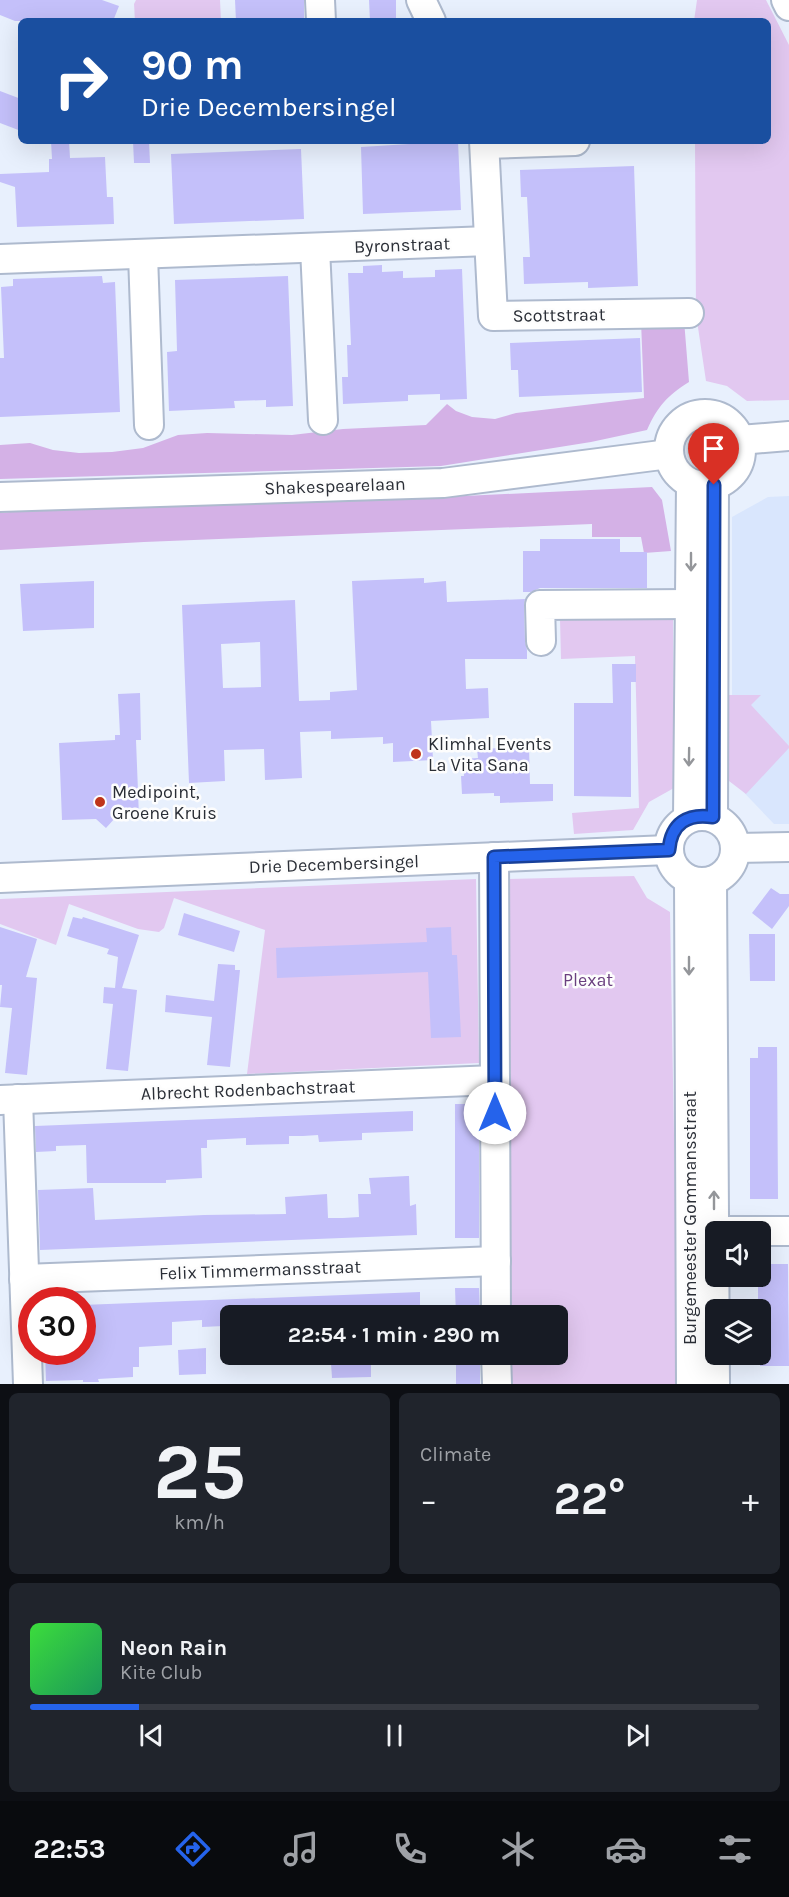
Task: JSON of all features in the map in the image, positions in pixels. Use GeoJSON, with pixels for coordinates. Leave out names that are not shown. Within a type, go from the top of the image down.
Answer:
{"type":"FeatureCollection","features":[{"type":"Feature","properties":{"kind":"street"},"geometry":{"type":"LineString","coordinates":[[320,0],[321,18]]}},
{"type":"Feature","properties":{"kind":"street"},"geometry":{"type":"LineString","coordinates":[[421,0],[430,18]]}},
{"type":"Feature","properties":{"kind":"street"},"geometry":{"type":"LineString","coordinates":[[786,0],[789,6]]}},
{"type":"Feature","properties":{"kind":"street","name":"Scottstraat"},"geometry":{"type":"LineString","coordinates":[[485,144],[494,316],[689,313]]}},
{"type":"Feature","properties":{"kind":"street","name":"Byronstraat"},"geometry":{"type":"LineString","coordinates":[[0,260],[489,241]]}},
{"type":"Feature","properties":{"kind":"street"},"geometry":{"type":"LineString","coordinates":[[315,248],[323,420]]}},
{"type":"Feature","properties":{"kind":"street"},"geometry":{"type":"LineString","coordinates":[[143,255],[149,425]]}},
{"type":"Feature","properties":{"kind":"street"},"geometry":{"type":"LineString","coordinates":[[698,414],[708,414],[719,416],[728,422],[735,430],[740,449],[732,475],[724,482],[703,485],[676,472],[669,454],[669,444],[672,434],[687,418],[698,414]]}},
{"type":"Feature","properties":{"kind":"street"},"geometry":{"type":"LineString","coordinates":[[740,449],[789,436]]}},
{"type":"Feature","properties":{"kind":"street"},"geometry":{"type":"LineString","coordinates":[[740,449],[789,454]]}},
{"type":"Feature","properties":{"kind":"street","name":"Shakespearelaan"},"geometry":{"type":"LineString","coordinates":[[0,497],[443,483],[669,454]]}},
{"type":"Feature","properties":{"kind":"street"},"geometry":{"type":"LineString","coordinates":[[701,818],[690,604],[703,485]]}},
{"type":"Feature","properties":{"kind":"street"},"geometry":{"type":"LineString","coordinates":[[701,818],[703,485]]}},
{"type":"Feature","properties":{"kind":"street"},"geometry":{"type":"LineString","coordinates":[[541,641],[540,605],[690,604]]}},
{"type":"Feature","properties":{"kind":"street"},"geometry":{"type":"LineString","coordinates":[[701,818],[728,828],[734,838],[735,848],[732,864],[728,870],[701,881],[675,868],[670,860],[669,840],[681,823],[701,818]]}},
{"type":"Feature","properties":{"kind":"street"},"geometry":{"type":"LineString","coordinates":[[735,848],[789,847]]}},
{"type":"Feature","properties":{"kind":"street","name":"Drie Decembersingel"},"geometry":{"type":"LineString","coordinates":[[0,878],[669,850]]}},
{"type":"Feature","properties":{"kind":"street"},"geometry":{"type":"LineString","coordinates":[[494,857],[496,1305]]}},
{"type":"Feature","properties":{"kind":"street","name":"Burgemeester Gommansstraat"},"geometry":{"type":"LineString","coordinates":[[701,881],[703,1231],[715,1384]]}},
{"type":"Feature","properties":{"kind":"street","name":"Albrecht Rodenbachstraat"},"geometry":{"type":"LineString","coordinates":[[9,1100],[495,1080]]}},
{"type":"Feature","properties":{"kind":"street"},"geometry":{"type":"LineString","coordinates":[[9,1100],[24,1280],[28,1384]]}},
{"type":"Feature","properties":{"kind":"street"},"geometry":{"type":"LineString","coordinates":[[703,1231],[789,1231]]}},
{"type":"Feature","properties":{"kind":"street","name":"Burgemeester Gommansstraat"},"geometry":{"type":"LineString","coordinates":[[691,1384],[703,1231]]}},
{"type":"Feature","properties":{"kind":"street","name":"Felix Timmermansstraat"},"geometry":{"type":"LineString","coordinates":[[24,1280],[496,1261]]}},
{"type":"Feature","properties":{"kind":"street"},"geometry":{"type":"LineString","coordinates":[[496,1365],[497,1384]]}},
{"type":"Feature","properties":{"kind":"shaded area"},"geometry":{"type":"Polygon","coordinates":[[[684,320],[689,382],[664,402],[647,430],[591,442],[441,466],[0,479],[0,445],[30,443],[53,450],[79,453],[112,452],[143,448],[178,435],[207,433],[292,435],[343,429],[426,425],[447,404],[456,411],[472,417],[495,419],[516,413],[644,398],[641,321],[684,320]]]}},
{"type":"Feature","properties":{"kind":"shaded area"},"geometry":{"type":"Polygon","coordinates":[[[652,487],[662,500],[671,551],[644,553],[641,537],[592,537],[592,524],[0,550],[0,513],[30,510],[444,497],[652,487]]]}},
{"type":"Feature","properties":{"kind":"shaded area"},"geometry":{"type":"Polygon","coordinates":[[[789,496],[789,824],[774,824],[732,780],[732,517],[768,497],[789,496]]]}},
{"type":"Feature","properties":{"kind":"green space"},"geometry":{"type":"Polygon","coordinates":[[[136,0],[220,0],[221,18],[135,18],[136,0]]]}},
{"type":"Feature","properties":{"kind":"green space"},"geometry":{"type":"Polygon","coordinates":[[[697,0],[766,0],[789,45],[789,400],[747,401],[727,386],[706,381],[696,314],[695,144],[771,144],[771,18],[694,18],[697,0]]]}},
{"type":"Feature","properties":{"kind":"green space"},"geometry":{"type":"Polygon","coordinates":[[[673,618],[674,788],[649,802],[633,830],[574,834],[572,813],[639,808],[635,656],[561,659],[560,619],[673,618]]]}},
{"type":"Feature","properties":{"kind":"green space"},"geometry":{"type":"Polygon","coordinates":[[[728,695],[761,695],[751,705],[789,746],[746,794],[729,781],[728,695]]]}},
{"type":"Feature","properties":{"kind":"green space","name":"Plexat"},"geometry":{"type":"Polygon","coordinates":[[[634,876],[647,898],[670,912],[675,1191],[675,1384],[506,1384],[505,1365],[568,1365],[568,1305],[505,1305],[504,879],[634,876]]]}},
{"type":"Feature","properties":{"kind":"green space"},"geometry":{"type":"Polygon","coordinates":[[[476,879],[479,1063],[247,1074],[265,930],[174,898],[164,928],[159,932],[138,929],[69,904],[56,945],[0,924],[0,899],[476,879]]]}},
{"type":"Feature","properties":{"kind":"building"},"geometry":{"type":"Polygon","coordinates":[[[0,0],[102,0],[119,6],[114,18],[18,18],[18,21],[15,21],[0,15],[0,0]]]}},
{"type":"Feature","properties":{"kind":"building"},"geometry":{"type":"Polygon","coordinates":[[[235,0],[304,0],[304,18],[236,18],[235,0]]]}},
{"type":"Feature","properties":{"kind":"building"},"geometry":{"type":"Polygon","coordinates":[[[369,0],[396,0],[396,18],[370,18],[369,0]]]}},
{"type":"Feature","properties":{"kind":"building"},"geometry":{"type":"Polygon","coordinates":[[[0,91],[18,98],[18,130],[0,123],[0,91]]]}},
{"type":"Feature","properties":{"kind":"building"},"geometry":{"type":"Polygon","coordinates":[[[51,144],[69,144],[70,158],[105,157],[107,197],[113,197],[114,224],[17,227],[15,187],[0,182],[0,174],[49,172],[49,159],[52,159],[51,144]]]}},
{"type":"Feature","properties":{"kind":"building"},"geometry":{"type":"Polygon","coordinates":[[[133,144],[149,144],[150,163],[134,163],[133,144]]]}},
{"type":"Feature","properties":{"kind":"building"},"geometry":{"type":"Polygon","coordinates":[[[458,144],[461,210],[363,214],[361,147],[458,144]]]}},
{"type":"Feature","properties":{"kind":"building"},"geometry":{"type":"Polygon","coordinates":[[[301,149],[304,219],[174,224],[171,154],[301,149]]]}},
{"type":"Feature","properties":{"kind":"building"},"geometry":{"type":"Polygon","coordinates":[[[634,166],[638,286],[588,288],[588,282],[524,284],[523,257],[530,257],[527,197],[521,197],[520,170],[634,166]]]}},
{"type":"Feature","properties":{"kind":"building"},"geometry":{"type":"Polygon","coordinates":[[[382,265],[382,272],[403,271],[403,278],[435,277],[435,270],[462,269],[467,399],[440,400],[440,394],[408,395],[408,401],[343,404],[342,377],[348,377],[347,345],[351,345],[348,273],[363,273],[363,266],[382,265]]]}},
{"type":"Feature","properties":{"kind":"building"},"geometry":{"type":"Polygon","coordinates":[[[102,276],[103,283],[115,282],[120,412],[0,417],[0,358],[4,358],[1,287],[13,286],[13,279],[102,276]]]}},
{"type":"Feature","properties":{"kind":"building"},"geometry":{"type":"Polygon","coordinates":[[[288,276],[293,406],[266,407],[266,400],[234,401],[235,408],[169,411],[167,352],[177,351],[175,280],[288,276]]]}},
{"type":"Feature","properties":{"kind":"building"},"geometry":{"type":"Polygon","coordinates":[[[640,338],[642,392],[519,397],[518,370],[511,370],[510,343],[640,338]]]}},
{"type":"Feature","properties":{"kind":"building"},"geometry":{"type":"Polygon","coordinates":[[[540,539],[620,539],[620,552],[647,552],[647,588],[540,588],[531,592],[523,592],[523,551],[540,551],[540,539]]]}},
{"type":"Feature","properties":{"kind":"building"},"geometry":{"type":"Polygon","coordinates":[[[424,578],[424,583],[446,581],[447,602],[525,599],[527,659],[465,659],[466,689],[488,688],[489,718],[431,721],[433,760],[393,762],[393,743],[383,744],[383,737],[331,739],[331,731],[300,732],[302,778],[265,780],[264,749],[224,750],[225,781],[189,783],[182,605],[295,600],[299,701],[330,700],[330,692],[357,690],[352,581],[424,578]],[[260,642],[221,644],[223,688],[261,687],[260,642]]]}},
{"type":"Feature","properties":{"kind":"building"},"geometry":{"type":"Polygon","coordinates":[[[94,581],[94,628],[23,631],[20,584],[94,581]]]}},
{"type":"Feature","properties":{"kind":"building"},"geometry":{"type":"Polygon","coordinates":[[[612,664],[636,664],[636,682],[631,682],[631,797],[574,796],[574,703],[613,703],[612,664]]]}},
{"type":"Feature","properties":{"kind":"building"},"geometry":{"type":"Polygon","coordinates":[[[140,693],[141,740],[136,740],[139,817],[115,818],[106,828],[96,819],[62,820],[59,743],[115,740],[115,735],[120,735],[118,694],[140,693]]]}},
{"type":"Feature","properties":{"kind":"building"},"geometry":{"type":"Polygon","coordinates":[[[529,747],[530,784],[553,784],[553,801],[500,803],[500,796],[494,796],[494,793],[462,794],[463,759],[478,758],[477,749],[529,747]]]}},
{"type":"Feature","properties":{"kind":"building"},"geometry":{"type":"Polygon","coordinates":[[[771,888],[780,894],[789,894],[789,906],[772,929],[752,913],[771,888]]]}},
{"type":"Feature","properties":{"kind":"building"},"geometry":{"type":"Polygon","coordinates":[[[184,913],[240,931],[234,952],[178,935],[184,913]]]}},
{"type":"Feature","properties":{"kind":"building"},"geometry":{"type":"Polygon","coordinates":[[[73,917],[82,919],[83,917],[139,935],[122,988],[137,990],[128,1071],[106,1069],[113,1004],[103,1003],[104,987],[115,988],[118,957],[107,954],[109,949],[67,936],[73,917]]]}},
{"type":"Feature","properties":{"kind":"building"},"geometry":{"type":"Polygon","coordinates":[[[0,927],[37,939],[26,977],[37,978],[27,1075],[5,1073],[12,1008],[0,1007],[2,985],[0,985],[0,927]]]}},
{"type":"Feature","properties":{"kind":"building"},"geometry":{"type":"Polygon","coordinates":[[[451,927],[452,955],[457,955],[461,1037],[431,1038],[428,972],[277,978],[276,948],[427,942],[426,928],[451,927]]]}},
{"type":"Feature","properties":{"kind":"building"},"geometry":{"type":"Polygon","coordinates":[[[749,934],[775,934],[775,981],[750,981],[749,934]]]}},
{"type":"Feature","properties":{"kind":"building"},"geometry":{"type":"Polygon","coordinates":[[[218,964],[235,965],[235,970],[240,970],[230,1067],[207,1065],[212,1017],[165,1012],[166,995],[214,1001],[218,964]]]}},
{"type":"Feature","properties":{"kind":"building"},"geometry":{"type":"Polygon","coordinates":[[[758,1047],[777,1047],[778,1199],[750,1199],[750,1058],[758,1058],[758,1047]]]}},
{"type":"Feature","properties":{"kind":"building"},"geometry":{"type":"Polygon","coordinates":[[[455,1104],[479,1104],[479,1238],[455,1238],[455,1104]]]}},
{"type":"Feature","properties":{"kind":"building"},"geometry":{"type":"Polygon","coordinates":[[[413,1111],[413,1131],[362,1133],[362,1140],[319,1142],[318,1135],[289,1136],[289,1144],[246,1145],[246,1138],[207,1140],[207,1148],[201,1148],[202,1178],[166,1180],[166,1183],[87,1183],[86,1145],[56,1146],[56,1151],[36,1152],[35,1126],[413,1111]]]}},
{"type":"Feature","properties":{"kind":"building"},"geometry":{"type":"Polygon","coordinates":[[[409,1176],[410,1206],[416,1204],[417,1235],[40,1250],[38,1190],[93,1188],[95,1220],[286,1214],[285,1197],[327,1194],[328,1218],[343,1218],[359,1217],[358,1194],[371,1194],[369,1178],[409,1176]]]}},
{"type":"Feature","properties":{"kind":"building"},"geometry":{"type":"Polygon","coordinates":[[[771,1264],[788,1264],[789,1366],[760,1366],[771,1365],[771,1299],[758,1299],[758,1287],[771,1287],[771,1264]]]}},
{"type":"Feature","properties":{"kind":"building"},"geometry":{"type":"Polygon","coordinates":[[[455,1288],[479,1288],[480,1305],[456,1305],[455,1288]]]}},
{"type":"Feature","properties":{"kind":"building"},"geometry":{"type":"Polygon","coordinates":[[[420,1292],[420,1305],[220,1305],[220,1326],[202,1327],[202,1320],[172,1322],[172,1345],[139,1347],[139,1367],[133,1367],[133,1377],[98,1379],[99,1382],[46,1381],[45,1365],[96,1365],[96,1304],[420,1292]]]}},
{"type":"Feature","properties":{"kind":"building"},"geometry":{"type":"Polygon","coordinates":[[[206,1348],[206,1374],[179,1375],[178,1350],[206,1348]]]}},
{"type":"Feature","properties":{"kind":"building"},"geometry":{"type":"Polygon","coordinates":[[[331,1365],[371,1365],[371,1377],[332,1378],[331,1365]]]}},
{"type":"Feature","properties":{"kind":"building"},"geometry":{"type":"Polygon","coordinates":[[[456,1365],[480,1365],[480,1384],[456,1384],[456,1365]]]}},
{"type":"Feature","properties":{"kind":"place","name":"Klimhal Events La Vita Sana"},"geometry":{"type":"Point","coordinates":[416,754]}},
{"type":"Feature","properties":{"kind":"place","name":"Medipoint, Groene Kruis"},"geometry":{"type":"Point","coordinates":[100,802]}},
{"type":"Feature","properties":{"kind":"route"},"geometry":{"type":"LineString","coordinates":[[495,1113],[494,857],[669,850],[669,840],[681,823],[696,816],[713,817],[714,485]]}}]}
